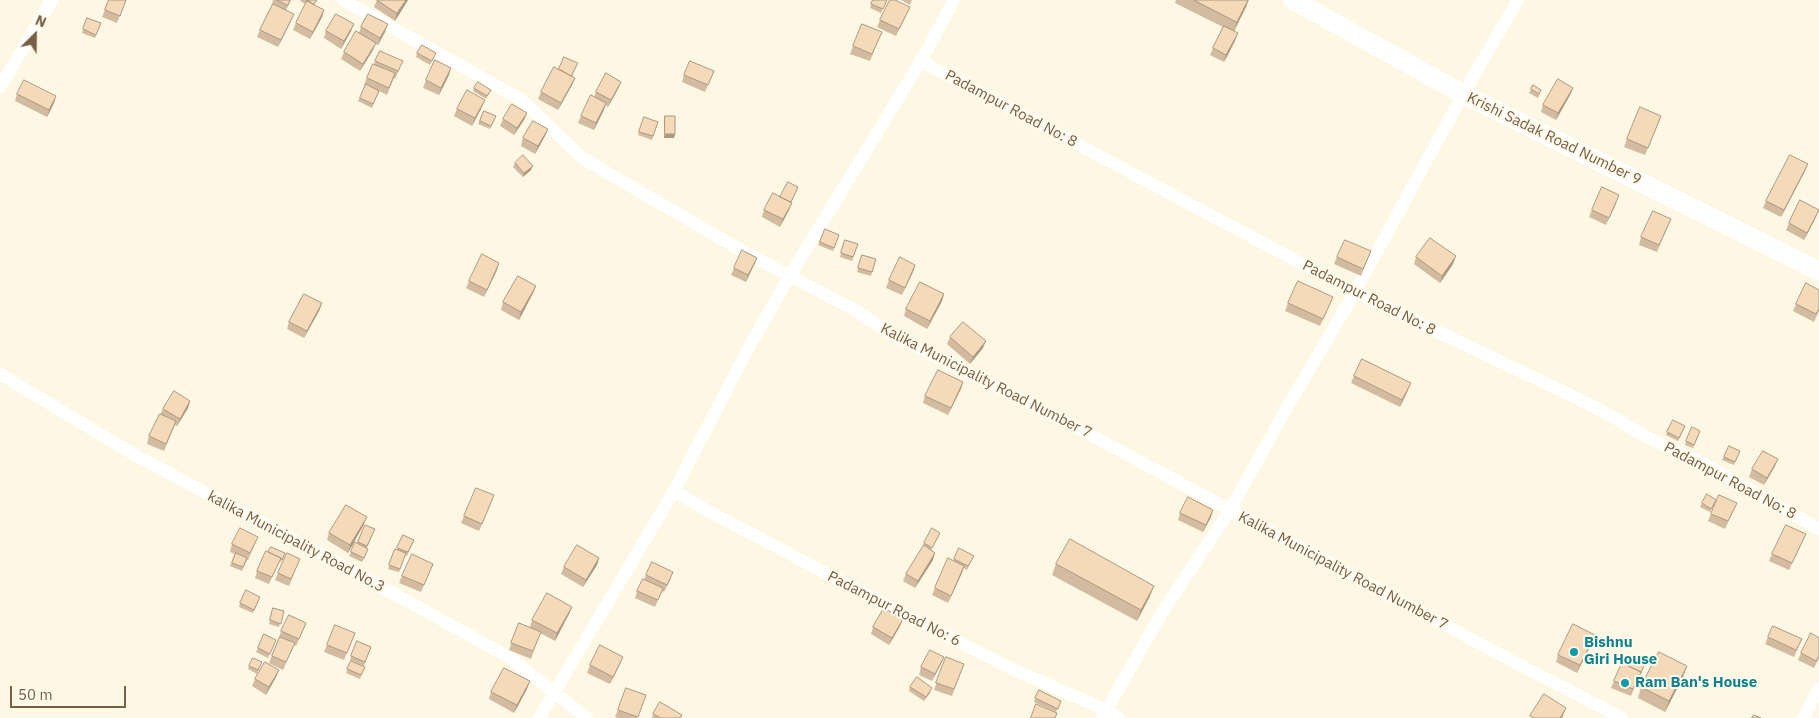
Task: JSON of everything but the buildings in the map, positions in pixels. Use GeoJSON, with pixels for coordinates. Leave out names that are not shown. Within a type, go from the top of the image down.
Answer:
{"type":"FeatureCollection","features":[{"type":"Feature","properties":{"kind":"street"},"geometry":{"type":"LineString","coordinates":[[0,87],[52,0]]}},
{"type":"Feature","properties":{"kind":"street","name":"Kalika Municipality Road Number 7"},"geometry":{"type":"LineString","coordinates":[[343,0],[522,100],[582,158],[744,252],[855,310],[892,335],[1072,424],[1622,718]]}},
{"type":"Feature","properties":{"kind":"street"},"geometry":{"type":"LineString","coordinates":[[539,718],[674,491],[749,346],[921,61],[954,0]]}},
{"type":"Feature","properties":{"kind":"street","name":"Krishi Sadak Road Number 9"},"geometry":{"type":"LineString","coordinates":[[1293,0],[1463,94],[1819,271]]}},
{"type":"Feature","properties":{"kind":"street"},"geometry":{"type":"LineString","coordinates":[[1104,714],[1163,611],[1230,510],[1285,411],[1355,292],[1463,94],[1518,0]]}},
{"type":"Feature","properties":{"kind":"street","name":"Padampur Road No: 8"},"geometry":{"type":"LineString","coordinates":[[921,61],[1355,292],[1595,407],[1647,437],[1710,467],[1819,529]]}},
{"type":"Feature","properties":{"kind":"street","name":"kalika Municipality Road No.3"},"geometry":{"type":"LineString","coordinates":[[0,374],[132,454],[347,568],[509,657],[587,718]]}},
{"type":"Feature","properties":{"kind":"street","name":"Padampur Road No: 6"},"geometry":{"type":"LineString","coordinates":[[674,491],[908,617],[1104,714],[1119,718]]}},
{"type":"Feature","properties":{"kind":"street"},"geometry":{"type":"LineString","coordinates":[[1803,718],[1819,688]]}},
{"type":"Feature","properties":{"kind":"place","name":"Bishnu Giri House"},"geometry":{"type":"Point","coordinates":[1574,652]}},
{"type":"Feature","properties":{"kind":"place","name":"Ram Ban's House"},"geometry":{"type":"Point","coordinates":[1625,683]}}]}
